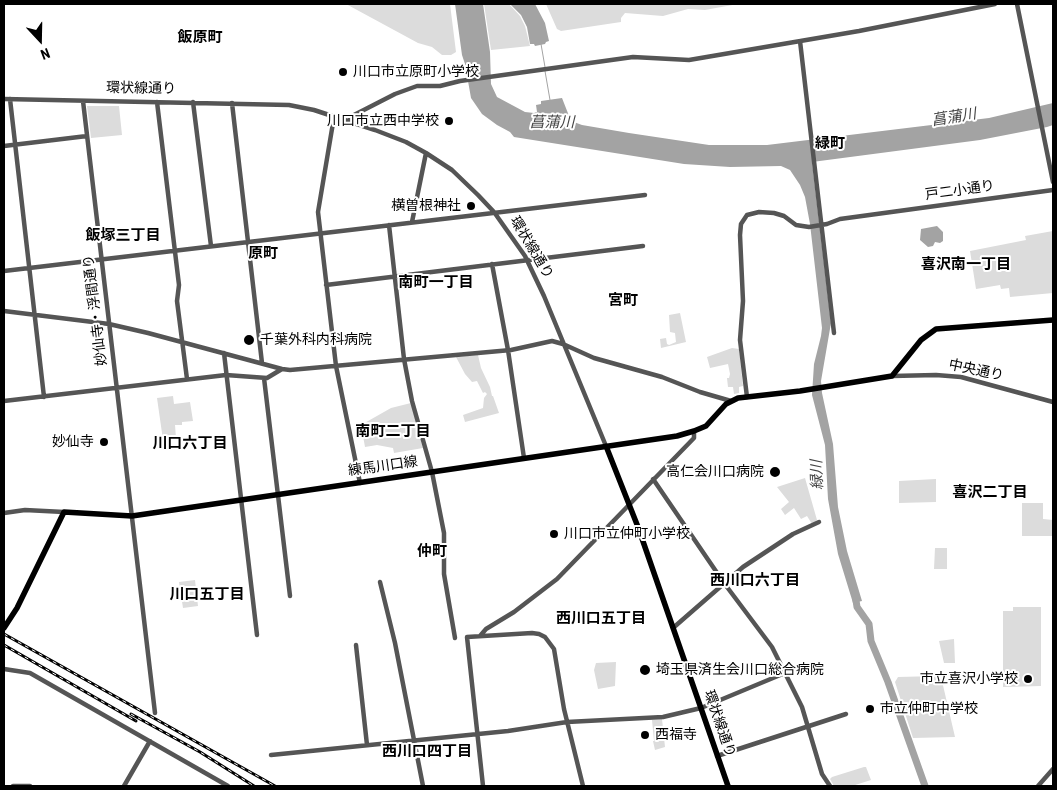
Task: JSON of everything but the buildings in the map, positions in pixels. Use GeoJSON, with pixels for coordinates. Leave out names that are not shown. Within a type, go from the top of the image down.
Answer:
{"type":"FeatureCollection","features":[{"type":"Feature","properties":{"kind":"main road"},"geometry":{"type":"LineString","coordinates":[[731,401],[892,376],[921,340],[936,329],[1053,320]]}},
{"type":"Feature","properties":{"kind":"main road","name":"練馬川口線"},"geometry":{"type":"LineString","coordinates":[[64,512],[132,516],[677,436],[706,426],[731,401]]}},
{"type":"Feature","properties":{"kind":"main road","name":"環状線通り"},"geometry":{"type":"LineString","coordinates":[[606,446],[630,504],[728,786]]}},
{"type":"Feature","properties":{"kind":"main road"},"geometry":{"type":"LineString","coordinates":[[4,628],[17,608],[64,512]]}},
{"type":"Feature","properties":{"kind":"street"},"geometry":{"type":"LineString","coordinates":[[348,121],[354,115],[404,89],[417,86],[440,86],[460,81],[633,57],[689,60],[852,33],[996,4]]}},
{"type":"Feature","properties":{"kind":"street"},"geometry":{"type":"LineString","coordinates":[[1017,4],[1053,182]]}},
{"type":"Feature","properties":{"kind":"street"},"geometry":{"type":"LineString","coordinates":[[800,41],[834,333]]}},
{"type":"Feature","properties":{"kind":"street","name":"環状線通り"},"geometry":{"type":"LineString","coordinates":[[4,99],[289,105],[348,121],[399,139],[426,153],[460,177],[494,212],[527,260],[542,291],[606,446]]}},
{"type":"Feature","properties":{"kind":"street"},"geometry":{"type":"LineString","coordinates":[[10,100],[44,397]]}},
{"type":"Feature","properties":{"kind":"street","name":"妙仙寺・浮間通り"},"geometry":{"type":"LineString","coordinates":[[83,101],[155,713]]}},
{"type":"Feature","properties":{"kind":"street"},"geometry":{"type":"LineString","coordinates":[[157,102],[179,285],[177,301],[187,379]]}},
{"type":"Feature","properties":{"kind":"street"},"geometry":{"type":"LineString","coordinates":[[193,102],[211,246]]}},
{"type":"Feature","properties":{"kind":"street"},"geometry":{"type":"LineString","coordinates":[[232,103],[262,363]]}},
{"type":"Feature","properties":{"kind":"street"},"geometry":{"type":"LineString","coordinates":[[334,117],[318,212],[336,366],[360,483]]}},
{"type":"Feature","properties":{"kind":"street"},"geometry":{"type":"LineString","coordinates":[[4,146],[87,136]]}},
{"type":"Feature","properties":{"kind":"street"},"geometry":{"type":"LineString","coordinates":[[412,222],[426,153]]}},
{"type":"Feature","properties":{"kind":"street","name":"戸二小通り"},"geometry":{"type":"LineString","coordinates":[[747,397],[740,340],[742,301],[741,224],[753,212],[770,212],[784,216],[796,225],[809,227],[840,219],[1053,190]]}},
{"type":"Feature","properties":{"kind":"street"},"geometry":{"type":"LineString","coordinates":[[4,271],[645,195]]}},
{"type":"Feature","properties":{"kind":"street"},"geometry":{"type":"LineString","coordinates":[[390,225],[404,359],[412,401],[432,472],[444,532],[444,574],[455,638]]}},
{"type":"Feature","properties":{"kind":"street"},"geometry":{"type":"LineString","coordinates":[[326,285],[643,246]]}},
{"type":"Feature","properties":{"kind":"street"},"geometry":{"type":"LineString","coordinates":[[492,264],[508,350],[524,458]]}},
{"type":"Feature","properties":{"kind":"street"},"geometry":{"type":"LineString","coordinates":[[4,310],[109,324],[282,369],[300,370],[508,350],[552,341],[564,344],[594,358],[662,377],[700,392],[731,401]]}},
{"type":"Feature","properties":{"kind":"street"},"geometry":{"type":"LineString","coordinates":[[224,353],[257,634]]}},
{"type":"Feature","properties":{"kind":"street"},"geometry":{"type":"LineString","coordinates":[[4,402],[226,375],[264,378],[282,369]]}},
{"type":"Feature","properties":{"kind":"street","name":"中央通り"},"geometry":{"type":"LineString","coordinates":[[892,376],[936,374],[961,377],[1053,402]]}},
{"type":"Feature","properties":{"kind":"street"},"geometry":{"type":"LineString","coordinates":[[264,378],[290,596]]}},
{"type":"Feature","properties":{"kind":"street"},"geometry":{"type":"LineString","coordinates":[[480,636],[486,629],[514,612],[557,579],[694,438],[694,431]]}},
{"type":"Feature","properties":{"kind":"street"},"geometry":{"type":"LineString","coordinates":[[653,480],[724,583],[772,647],[802,707],[822,774],[830,786]]}},
{"type":"Feature","properties":{"kind":"street"},"geometry":{"type":"LineString","coordinates":[[4,512],[25,510],[64,512]]}},
{"type":"Feature","properties":{"kind":"street"},"geometry":{"type":"LineString","coordinates":[[673,628],[724,583],[762,553],[793,534],[819,522]]}},
{"type":"Feature","properties":{"kind":"street"},"geometry":{"type":"LineString","coordinates":[[380,582],[395,643],[423,786]]}},
{"type":"Feature","properties":{"kind":"street"},"geometry":{"type":"LineString","coordinates":[[483,786],[467,638],[532,633],[539,634],[550,642],[556,656],[567,722],[583,786]]}},
{"type":"Feature","properties":{"kind":"street"},"geometry":{"type":"LineString","coordinates":[[356,645],[367,745]]}},
{"type":"Feature","properties":{"kind":"street"},"geometry":{"type":"LineString","coordinates":[[4,669],[30,673],[228,786]]}},
{"type":"Feature","properties":{"kind":"street"},"geometry":{"type":"LineString","coordinates":[[271,755],[478,735],[567,722],[663,717],[701,708],[785,673]]}},
{"type":"Feature","properties":{"kind":"street"},"geometry":{"type":"LineString","coordinates":[[717,756],[846,714]]}},
{"type":"Feature","properties":{"kind":"street"},"geometry":{"type":"LineString","coordinates":[[124,786],[150,741]]}},
{"type":"Feature","properties":{"kind":"street"},"geometry":{"type":"LineString","coordinates":[[1038,786],[1053,769]]}},
{"type":"Feature","properties":{"kind":"street"},"geometry":{"type":"LineString","coordinates":[[13,786],[30,786]]}},
{"type":"Feature","properties":{"kind":"shaded area"},"geometry":{"type":"Polygon","coordinates":[[[346,4],[450,4],[456,52],[451,55],[442,55],[432,47],[418,43],[346,4]]]}},
{"type":"Feature","properties":{"kind":"shaded area"},"geometry":{"type":"Polygon","coordinates":[[[484,4],[509,4],[520,16],[525,26],[530,46],[491,50],[484,4]]]}},
{"type":"Feature","properties":{"kind":"shaded area"},"geometry":{"type":"Polygon","coordinates":[[[546,4],[738,4],[705,10],[688,9],[663,16],[625,13],[621,18],[621,22],[561,31],[557,29],[546,4]]]}},
{"type":"Feature","properties":{"kind":"shaded area"},"geometry":{"type":"Polygon","coordinates":[[[87,106],[119,106],[122,135],[91,138],[87,106]]]}},
{"type":"Feature","properties":{"kind":"shaded area"},"geometry":{"type":"Polygon","coordinates":[[[1053,231],[1053,293],[1010,297],[1009,288],[1001,289],[1000,285],[976,289],[970,251],[1026,240],[1025,236],[1053,231]]]}},
{"type":"Feature","properties":{"kind":"shaded area"},"geometry":{"type":"Polygon","coordinates":[[[680,313],[686,342],[661,348],[660,339],[666,338],[669,345],[676,342],[675,333],[670,332],[669,315],[680,313]]]}},
{"type":"Feature","properties":{"kind":"shaded area"},"geometry":{"type":"Polygon","coordinates":[[[732,348],[739,349],[743,386],[739,387],[739,393],[734,394],[733,387],[728,387],[727,378],[729,378],[730,374],[728,364],[710,368],[707,357],[732,348]]]}},
{"type":"Feature","properties":{"kind":"shaded area"},"geometry":{"type":"Polygon","coordinates":[[[478,355],[481,368],[499,413],[465,422],[463,415],[483,408],[484,398],[487,394],[483,393],[477,381],[472,382],[465,374],[456,357],[478,355]]]}},
{"type":"Feature","properties":{"kind":"shaded area"},"geometry":{"type":"Polygon","coordinates":[[[173,396],[174,404],[190,402],[193,421],[182,422],[182,425],[175,425],[176,438],[163,440],[157,398],[173,396]]]}},
{"type":"Feature","properties":{"kind":"shaded area"},"geometry":{"type":"Polygon","coordinates":[[[411,403],[423,448],[394,453],[393,448],[377,445],[365,447],[361,425],[391,408],[411,403]]]}},
{"type":"Feature","properties":{"kind":"shaded area"},"geometry":{"type":"Polygon","coordinates":[[[805,478],[817,520],[812,524],[807,516],[801,519],[794,508],[785,515],[781,509],[789,502],[777,487],[805,478]]]}},
{"type":"Feature","properties":{"kind":"shaded area"},"geometry":{"type":"Polygon","coordinates":[[[936,479],[936,502],[899,503],[899,481],[936,479]]]}},
{"type":"Feature","properties":{"kind":"shaded area"},"geometry":{"type":"Polygon","coordinates":[[[1022,503],[1043,503],[1043,519],[1053,520],[1053,536],[1022,536],[1022,503]]]}},
{"type":"Feature","properties":{"kind":"shaded area"},"geometry":{"type":"Polygon","coordinates":[[[935,548],[947,548],[947,569],[934,569],[935,548]]]}},
{"type":"Feature","properties":{"kind":"shaded area"},"geometry":{"type":"Polygon","coordinates":[[[195,580],[198,606],[183,608],[179,582],[195,580]]]}},
{"type":"Feature","properties":{"kind":"shaded area","name":"市立喜沢小学校"},"geometry":{"type":"Polygon","coordinates":[[[1013,607],[1041,607],[1041,686],[1003,687],[1003,611],[1013,611],[1013,607]]]}},
{"type":"Feature","properties":{"kind":"shaded area"},"geometry":{"type":"Polygon","coordinates":[[[954,639],[955,663],[944,663],[939,641],[954,639]]]}},
{"type":"Feature","properties":{"kind":"shaded area"},"geometry":{"type":"Polygon","coordinates":[[[616,662],[615,686],[598,689],[594,670],[596,663],[616,662]]]}},
{"type":"Feature","properties":{"kind":"shaded area"},"geometry":{"type":"Polygon","coordinates":[[[937,676],[942,681],[955,737],[913,738],[895,682],[898,677],[937,676]]]}},
{"type":"Feature","properties":{"kind":"shaded area"},"geometry":{"type":"Polygon","coordinates":[[[662,719],[665,747],[655,750],[652,720],[662,719]]]}},
{"type":"Feature","properties":{"kind":"shaded area"},"geometry":{"type":"Polygon","coordinates":[[[866,767],[871,780],[852,786],[834,786],[830,779],[832,777],[866,767]]]}},
{"type":"Feature","properties":{"kind":"water","name":"菖蒲川"},"geometry":{"type":"Polygon","coordinates":[[[455,4],[483,4],[490,52],[491,84],[497,97],[525,112],[534,113],[537,112],[536,105],[541,104],[541,101],[562,98],[571,121],[582,125],[629,133],[709,145],[767,145],[989,118],[1053,103],[1053,125],[1047,127],[980,140],[812,162],[831,323],[821,381],[822,393],[833,444],[838,507],[847,551],[862,601],[853,603],[838,554],[828,499],[825,445],[812,395],[814,364],[822,328],[810,224],[805,197],[790,170],[781,166],[730,167],[684,164],[514,137],[510,132],[482,114],[471,98],[462,55],[455,4]]]}},
{"type":"Feature","properties":{"kind":"water"},"geometry":{"type":"Polygon","coordinates":[[[510,4],[535,4],[545,23],[549,41],[535,46],[530,44],[527,27],[521,15],[510,4]]]}},
{"type":"Feature","properties":{"kind":"water"},"geometry":{"type":"Polygon","coordinates":[[[937,226],[943,232],[943,241],[940,243],[935,242],[933,246],[928,247],[920,240],[921,229],[937,226]]]}},
{"type":"Feature","properties":{"kind":"waterway"},"geometry":{"type":"LineString","coordinates":[[541,44],[545,67]]}},
{"type":"Feature","properties":{"kind":"waterway"},"geometry":{"type":"LineString","coordinates":[[545,71],[550,100]]}},
{"type":"Feature","properties":{"kind":"waterway","name":"緑川"},"geometry":{"type":"LineString","coordinates":[[855,594],[857,607],[869,624],[871,641],[888,682],[925,786]]}},
{"type":"Feature","properties":{"kind":"railway"},"geometry":{"type":"LineString","coordinates":[[4,634],[275,786]]}},
{"type":"Feature","properties":{"kind":"railway"},"geometry":{"type":"LineString","coordinates":[[4,645],[136,721]]}},
{"type":"Feature","properties":{"kind":"railway"},"geometry":{"type":"LineString","coordinates":[[131,714],[200,752],[254,786]]}},
{"type":"Feature","properties":{"kind":"place","name":"川口市立原町小学校"},"geometry":{"type":"Point","coordinates":[343,72]}},
{"type":"Feature","properties":{"kind":"place","name":"川口市立西中学校"},"geometry":{"type":"Point","coordinates":[449,121]}},
{"type":"Feature","properties":{"kind":"place","name":"横曽根神社"},"geometry":{"type":"Point","coordinates":[471,206]}},
{"type":"Feature","properties":{"kind":"place","name":"千葉外科内科病院"},"geometry":{"type":"Point","coordinates":[249,340]}},
{"type":"Feature","properties":{"kind":"place","name":"妙仙寺"},"geometry":{"type":"Point","coordinates":[104,442]}},
{"type":"Feature","properties":{"kind":"place","name":"高仁会川口病院"},"geometry":{"type":"Point","coordinates":[775,472]}},
{"type":"Feature","properties":{"kind":"place","name":"川口市立仲町小学校"},"geometry":{"type":"Point","coordinates":[554,534]}},
{"type":"Feature","properties":{"kind":"place","name":"埼玉県済生会川口総合病院"},"geometry":{"type":"Point","coordinates":[645,670]}},
{"type":"Feature","properties":{"kind":"place","name":"市立喜沢小学校"},"geometry":{"type":"Point","coordinates":[1028,679]}},
{"type":"Feature","properties":{"kind":"place","name":"市立仲町中学校"},"geometry":{"type":"Point","coordinates":[870,709]}},
{"type":"Feature","properties":{"kind":"place","name":"西福寺"},"geometry":{"type":"Point","coordinates":[645,735]}},
{"type":"Feature","properties":{"kind":"district","name":"飯原町"},"geometry":{"type":"Point","coordinates":[200,38]}},
{"type":"Feature","properties":{"kind":"district","name":"緑町"},"geometry":{"type":"Point","coordinates":[830,144]}},
{"type":"Feature","properties":{"kind":"district","name":"飯塚三丁目"},"geometry":{"type":"Point","coordinates":[123,236]}},
{"type":"Feature","properties":{"kind":"district","name":"原町"},"geometry":{"type":"Point","coordinates":[263,254]}},
{"type":"Feature","properties":{"kind":"district","name":"喜沢南一丁目"},"geometry":{"type":"Point","coordinates":[966,265]}},
{"type":"Feature","properties":{"kind":"district","name":"南町一丁目"},"geometry":{"type":"Point","coordinates":[436,283]}},
{"type":"Feature","properties":{"kind":"district","name":"宮町"},"geometry":{"type":"Point","coordinates":[623,301]}},
{"type":"Feature","properties":{"kind":"district","name":"南町二丁目"},"geometry":{"type":"Point","coordinates":[393,432]}},
{"type":"Feature","properties":{"kind":"district","name":"川口六丁目"},"geometry":{"type":"Point","coordinates":[190,444]}},
{"type":"Feature","properties":{"kind":"district","name":"喜沢二丁目"},"geometry":{"type":"Point","coordinates":[990,493]}},
{"type":"Feature","properties":{"kind":"district","name":"仲町"},"geometry":{"type":"Point","coordinates":[432,552]}},
{"type":"Feature","properties":{"kind":"district","name":"西川口六丁目"},"geometry":{"type":"Point","coordinates":[755,581]}},
{"type":"Feature","properties":{"kind":"district","name":"川口五丁目"},"geometry":{"type":"Point","coordinates":[207,595]}},
{"type":"Feature","properties":{"kind":"district","name":"西川口五丁目"},"geometry":{"type":"Point","coordinates":[601,619]}},
{"type":"Feature","properties":{"kind":"district","name":"西川口四丁目"},"geometry":{"type":"Point","coordinates":[427,752]}}]}
